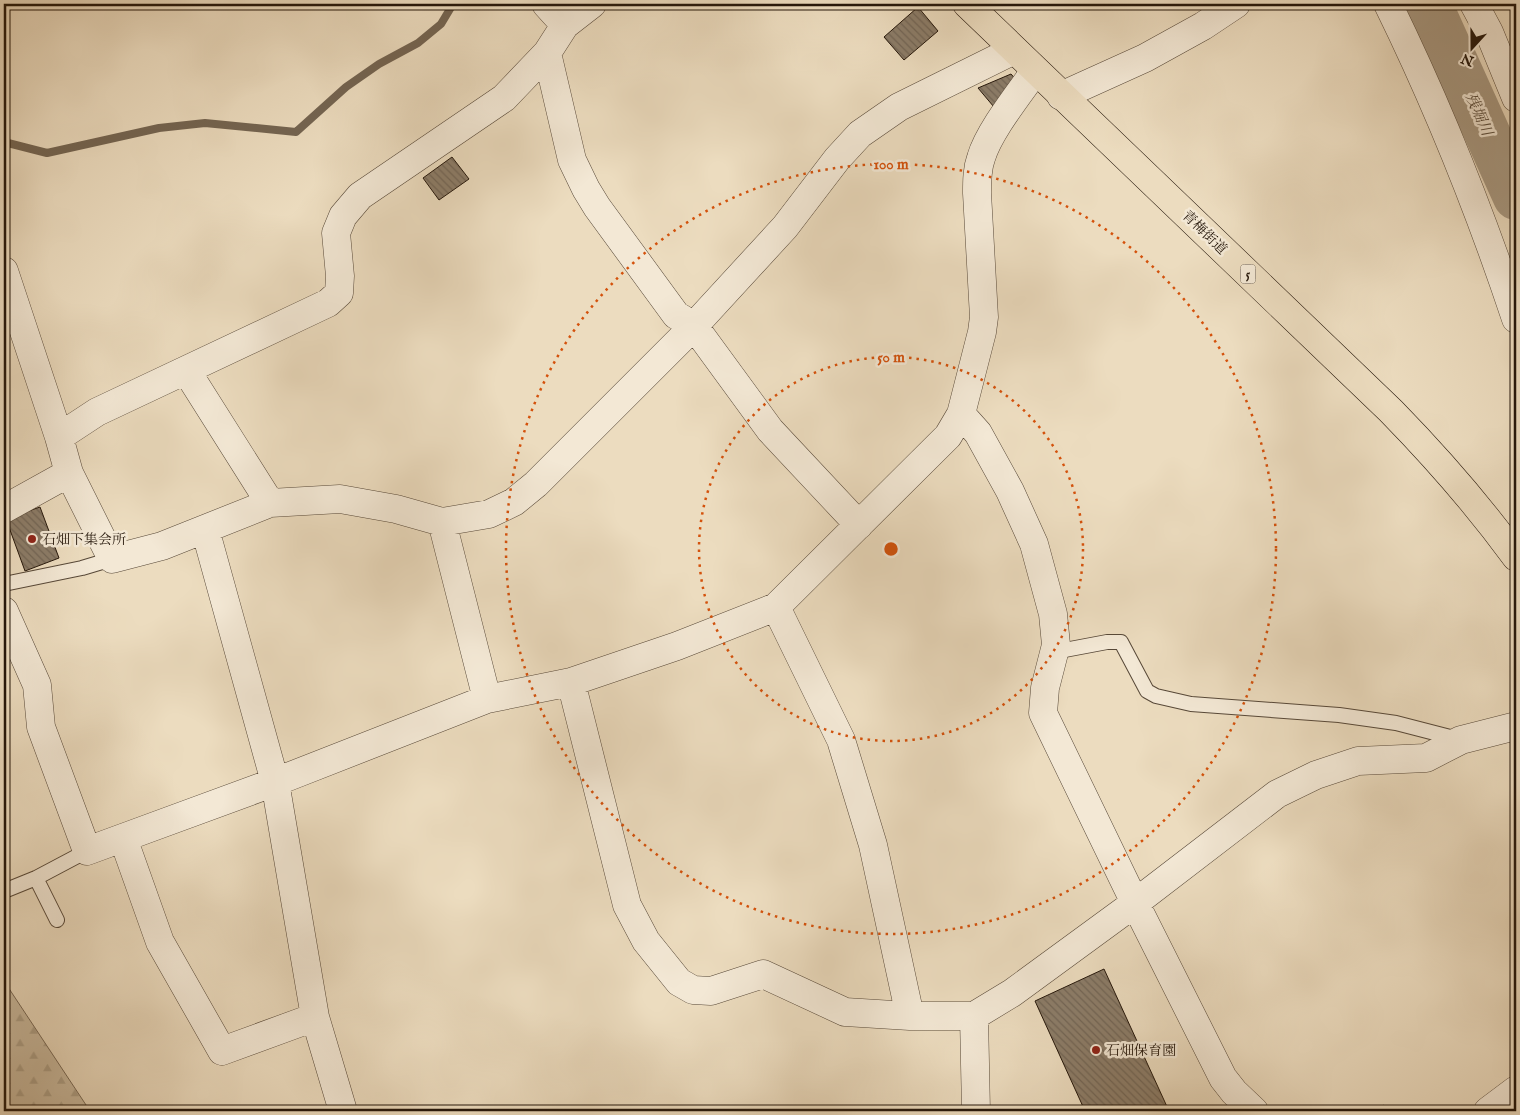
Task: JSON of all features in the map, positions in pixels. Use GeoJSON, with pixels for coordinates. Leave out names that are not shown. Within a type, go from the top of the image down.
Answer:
{"type":"FeatureCollection","features":[{"type":"Feature","properties":{"kind":"main road","name":"青梅街道"},"geometry":{"type":"LineString","coordinates":[[967,4],[1398,418],[1450,474],[1516,557]]}},
{"type":"Feature","properties":{"kind":"street"},"geometry":{"type":"LineString","coordinates":[[546,4],[565,25]]}},
{"type":"Feature","properties":{"kind":"street"},"geometry":{"type":"LineString","coordinates":[[59,437],[97,412],[328,303],[339,293],[340,276],[336,233],[343,216],[360,196],[504,98],[547,52],[565,25],[592,4]]}},
{"type":"Feature","properties":{"kind":"street"},"geometry":{"type":"LineString","coordinates":[[1061,96],[1145,58],[1203,26],[1236,4]]}},
{"type":"Feature","properties":{"kind":"street"},"geometry":{"type":"LineString","coordinates":[[1388,4],[1435,104],[1483,223],[1516,320]]}},
{"type":"Feature","properties":{"kind":"street"},"geometry":{"type":"LineString","coordinates":[[1474,4],[1489,32],[1516,98]]}},
{"type":"Feature","properties":{"kind":"street"},"geometry":{"type":"LineString","coordinates":[[4,271],[59,437],[69,473],[112,559],[162,546],[270,503],[340,499],[396,509],[442,522],[489,514],[514,502],[536,484],[694,326],[785,227],[837,159],[860,134],[899,107],[1014,50]]}},
{"type":"Feature","properties":{"kind":"street"},"geometry":{"type":"LineString","coordinates":[[547,52],[570,151],[586,189],[676,315],[694,326],[770,430],[859,525]]}},
{"type":"Feature","properties":{"kind":"street"},"geometry":{"type":"LineString","coordinates":[[4,611],[37,685],[41,727],[87,852],[275,782],[487,699],[571,682],[678,646],[776,607],[948,436],[961,414],[982,332],[984,317],[977,193],[981,157],[1009,108],[1035,70]]}},
{"type":"Feature","properties":{"kind":"street"},"geometry":{"type":"LineString","coordinates":[[186,370],[270,503]]}},
{"type":"Feature","properties":{"kind":"street"},"geometry":{"type":"LineString","coordinates":[[961,414],[978,433],[1010,490],[1034,544],[1053,614],[1056,644],[1045,688],[1043,713],[1135,903],[1223,1078],[1234,1092],[1254,1111]]}},
{"type":"Feature","properties":{"kind":"street"},"geometry":{"type":"LineString","coordinates":[[4,509],[69,473]]}},
{"type":"Feature","properties":{"kind":"street"},"geometry":{"type":"LineString","coordinates":[[442,522],[487,699]]}},
{"type":"Feature","properties":{"kind":"street"},"geometry":{"type":"LineString","coordinates":[[205,528],[275,782],[315,1017],[343,1111]]}},
{"type":"Feature","properties":{"kind":"street"},"geometry":{"type":"LineString","coordinates":[[776,607],[841,740],[873,845],[910,1016]]}},
{"type":"Feature","properties":{"kind":"street"},"geometry":{"type":"LineString","coordinates":[[571,682],[627,905],[646,941],[679,982],[693,990],[711,991],[763,974],[845,1012],[910,1016],[974,1016],[1012,993],[1135,903],[1277,794],[1316,775],[1358,761],[1426,758],[1461,740],[1516,726]]}},
{"type":"Feature","properties":{"kind":"street"},"geometry":{"type":"LineString","coordinates":[[123,838],[160,942],[222,1051],[315,1017]]}},
{"type":"Feature","properties":{"kind":"street"},"geometry":{"type":"LineString","coordinates":[[974,1016],[976,1111]]}},
{"type":"Feature","properties":{"kind":"street"},"geometry":{"type":"LineString","coordinates":[[1488,1111],[1516,1090]]}},
{"type":"Feature","properties":{"kind":"lane"},"geometry":{"type":"LineString","coordinates":[[4,584],[82,568],[112,559]]}},
{"type":"Feature","properties":{"kind":"lane"},"geometry":{"type":"LineString","coordinates":[[1054,652],[1107,642],[1121,642],[1147,690],[1156,696],[1191,704],[1339,715],[1396,723],[1461,740]]}},
{"type":"Feature","properties":{"kind":"lane"},"geometry":{"type":"LineString","coordinates":[[4,891],[36,878],[87,852]]}},
{"type":"Feature","properties":{"kind":"lane"},"geometry":{"type":"LineString","coordinates":[[36,878],[57,920]]}},
{"type":"Feature","properties":{"kind":"green space"},"geometry":{"type":"Polygon","coordinates":[[[4,981],[90,1111],[4,1111],[4,981]]]}},
{"type":"Feature","properties":{"kind":"building"},"geometry":{"type":"Polygon","coordinates":[[[918,7],[938,31],[904,60],[884,37],[918,7]]]}},
{"type":"Feature","properties":{"kind":"building"},"geometry":{"type":"Polygon","coordinates":[[[1011,74],[1019,83],[999,113],[978,88],[1011,74]]]}},
{"type":"Feature","properties":{"kind":"building"},"geometry":{"type":"Polygon","coordinates":[[[452,157],[469,179],[439,200],[423,178],[452,157]]]}},
{"type":"Feature","properties":{"kind":"building","name":"石畑下集会所"},"geometry":{"type":"Polygon","coordinates":[[[40,507],[59,558],[25,571],[6,519],[40,507]]]}},
{"type":"Feature","properties":{"kind":"building"},"geometry":{"type":"Polygon","coordinates":[[[1104,969],[1169,1111],[1085,1111],[1035,1001],[1104,969]]]}},
{"type":"Feature","properties":{"kind":"building"},"geometry":{"type":"Polygon","coordinates":[[[1384,1105],[1390,1111],[1376,1111],[1384,1105]]]}},
{"type":"Feature","properties":{"kind":"waterway"},"geometry":{"type":"LineString","coordinates":[[4,142],[47,153],[159,128],[205,123],[296,132],[346,87],[379,64],[418,43],[441,24],[453,4]]}},
{"type":"Feature","properties":{"kind":"waterway","name":"残堀川"},"geometry":{"type":"LineString","coordinates":[[1429,4],[1516,197]]}},
{"type":"Feature","properties":{"kind":"place","name":"石畑下集会所"},"geometry":{"type":"Point","coordinates":[32,539]}},
{"type":"Feature","properties":{"kind":"place","name":"石畑保育園"},"geometry":{"type":"Point","coordinates":[1096,1050]}}]}
